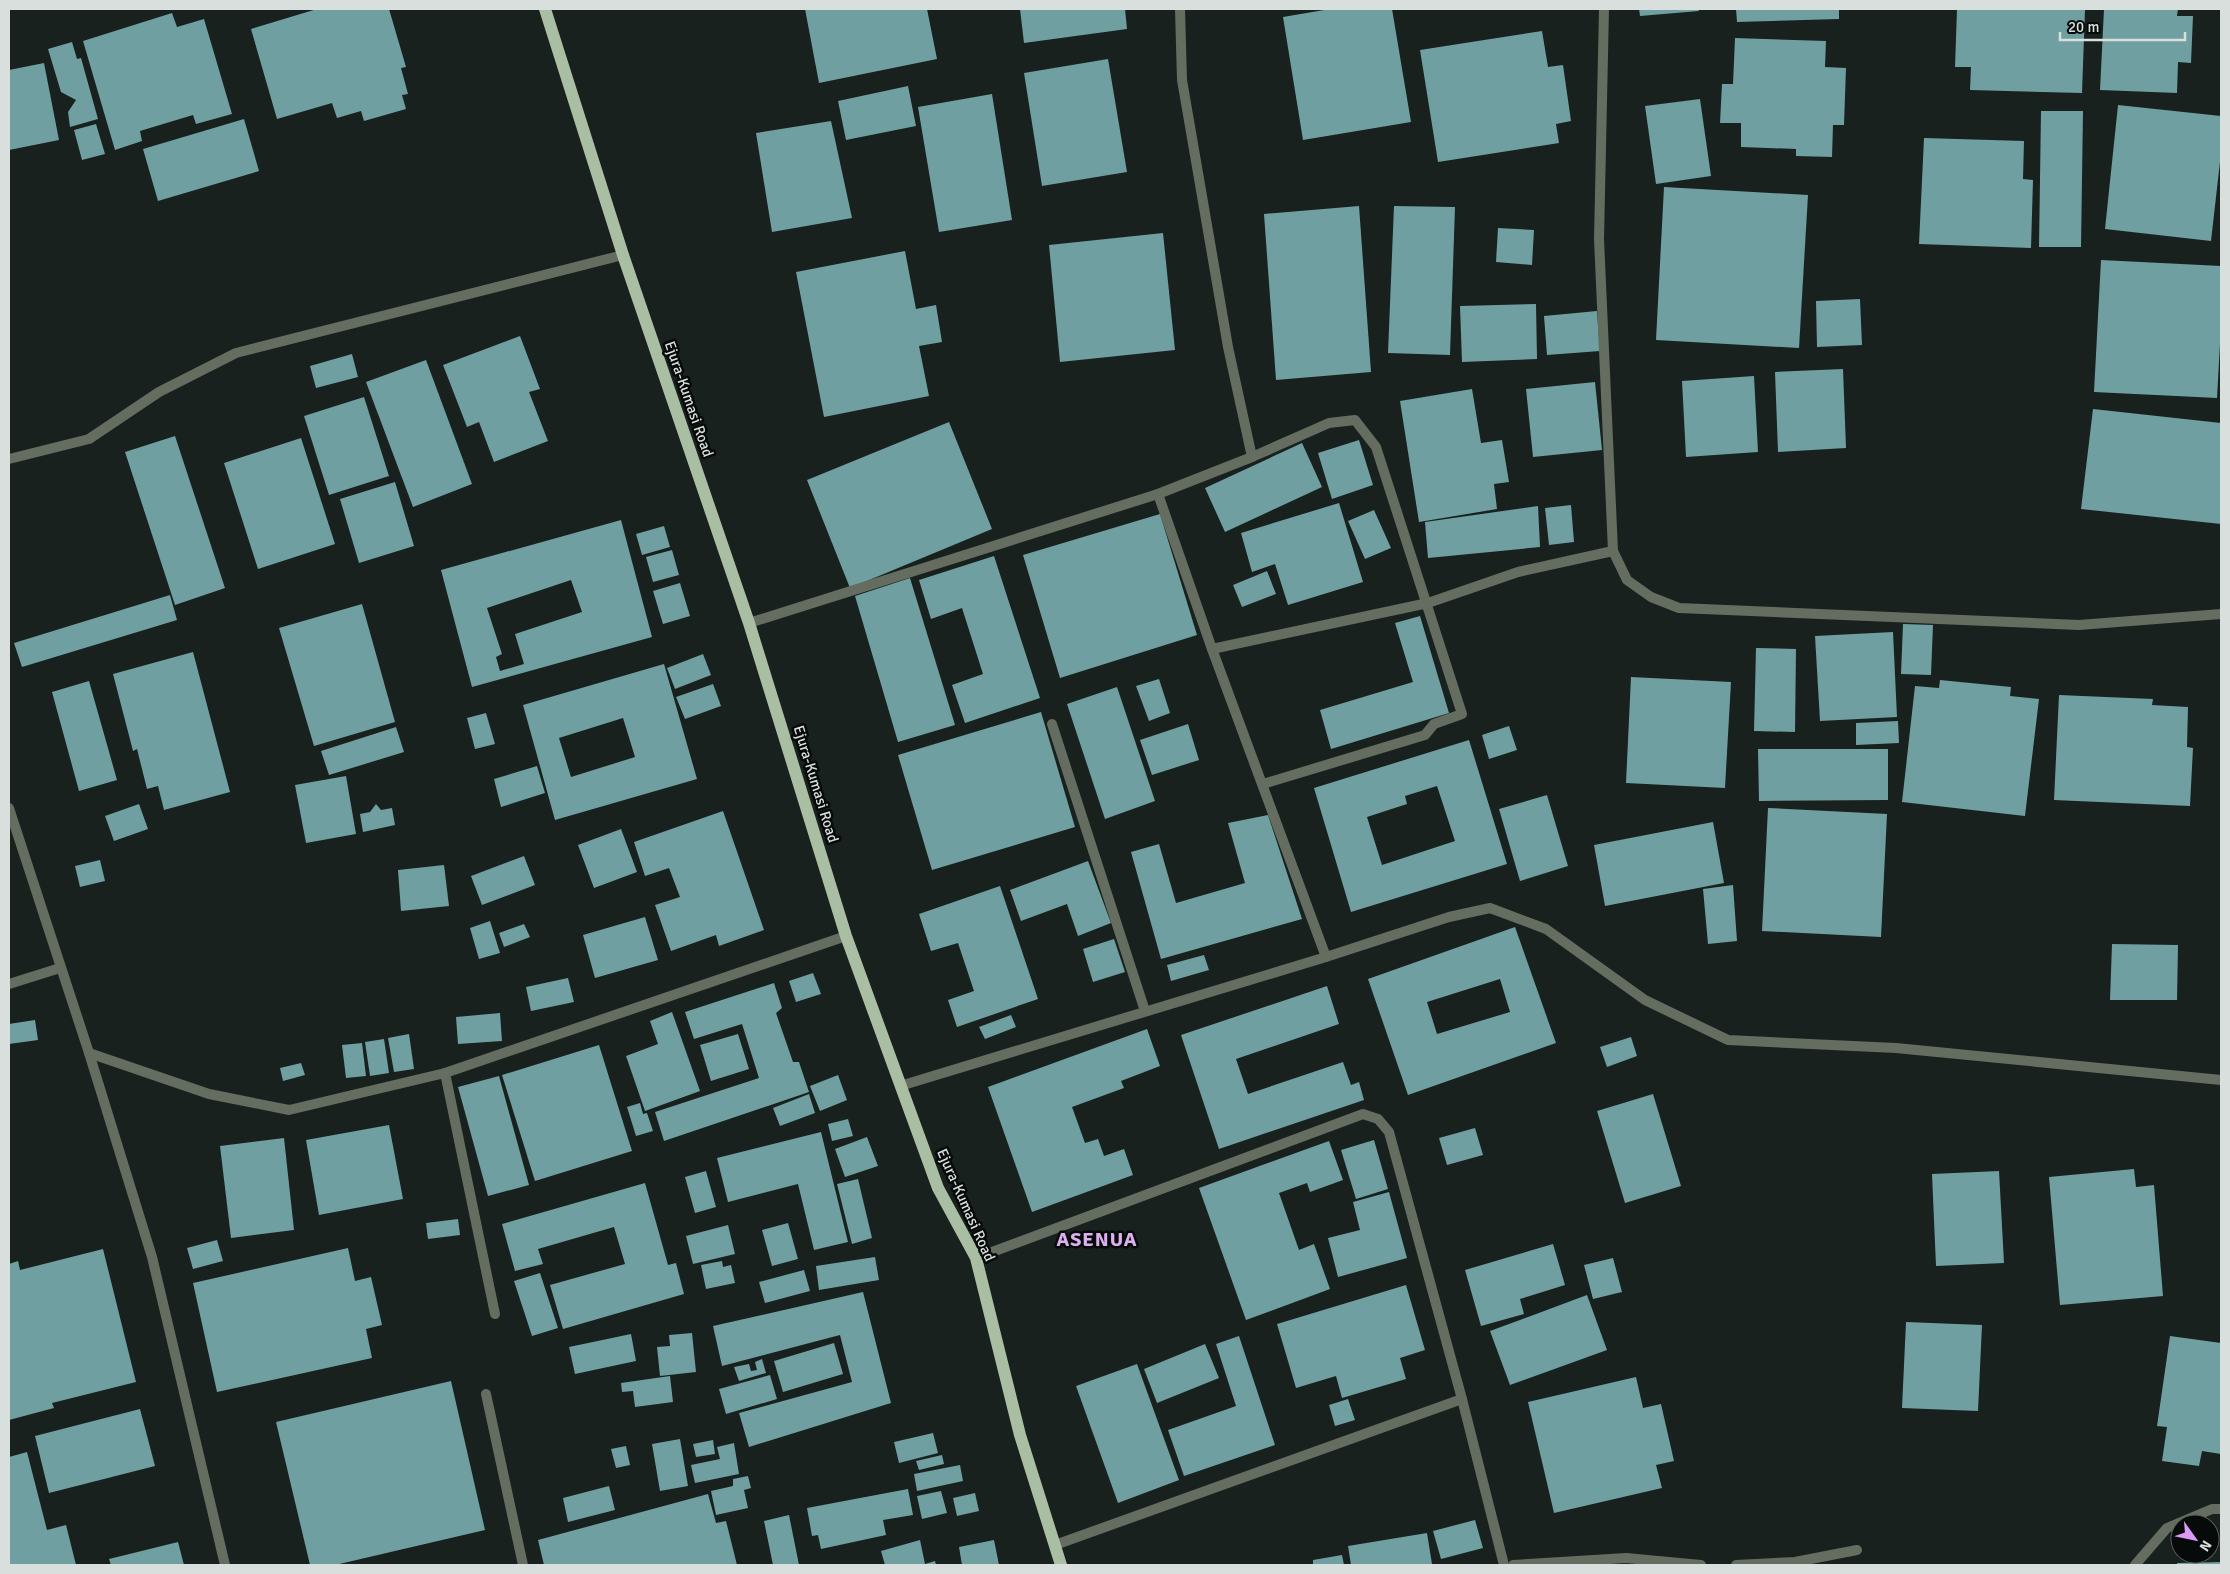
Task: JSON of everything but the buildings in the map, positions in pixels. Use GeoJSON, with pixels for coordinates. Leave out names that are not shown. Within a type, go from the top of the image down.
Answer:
{"type":"FeatureCollection","features":[{"type":"Feature","properties":{"kind":"main road","name":"Ejura-Kumasi Road"},"geometry":{"type":"LineString","coordinates":[[544,9],[623,255],[749,623],[846,936],[938,1188],[976,1258],[1020,1435],[1060,1565]]}},
{"type":"Feature","properties":{"kind":"street"},"geometry":{"type":"LineString","coordinates":[[1180,9],[1182,80],[1228,347],[1252,457]]}},
{"type":"Feature","properties":{"kind":"street"},"geometry":{"type":"LineString","coordinates":[[1604,9],[1599,239],[1613,551],[1627,580],[1651,597],[1679,608],[2078,625],[2221,614]]}},
{"type":"Feature","properties":{"kind":"street"},"geometry":{"type":"LineString","coordinates":[[9,459],[89,439],[159,392],[236,352],[623,255]]}},
{"type":"Feature","properties":{"kind":"street"},"geometry":{"type":"LineString","coordinates":[[749,623],[1158,494],[1252,457],[1329,423],[1355,420],[1376,446],[1428,603],[1462,714],[1434,724],[1425,735],[1263,784]]}},
{"type":"Feature","properties":{"kind":"street"},"geometry":{"type":"LineString","coordinates":[[1158,494],[1212,649],[1326,957]]}},
{"type":"Feature","properties":{"kind":"street"},"geometry":{"type":"LineString","coordinates":[[1212,649],[1428,603],[1518,572],[1613,551]]}},
{"type":"Feature","properties":{"kind":"street"},"geometry":{"type":"LineString","coordinates":[[1052,724],[1144,1011]]}},
{"type":"Feature","properties":{"kind":"street"},"geometry":{"type":"LineString","coordinates":[[9,808],[89,1053],[152,1257],[225,1565]]}},
{"type":"Feature","properties":{"kind":"street"},"geometry":{"type":"LineString","coordinates":[[900,1086],[1326,957],[1449,917],[1490,908],[1546,929],[1645,1000],[1728,1040],[1896,1048],[2221,1080]]}},
{"type":"Feature","properties":{"kind":"street"},"geometry":{"type":"LineString","coordinates":[[89,1053],[209,1094],[289,1110],[445,1074],[846,936]]}},
{"type":"Feature","properties":{"kind":"street"},"geometry":{"type":"LineString","coordinates":[[9,984],[60,968]]}},
{"type":"Feature","properties":{"kind":"street"},"geometry":{"type":"LineString","coordinates":[[445,1074],[496,1314]]}},
{"type":"Feature","properties":{"kind":"street"},"geometry":{"type":"LineString","coordinates":[[976,1258],[1363,1114],[1378,1119],[1389,1132],[1462,1399],[1504,1565]]}},
{"type":"Feature","properties":{"kind":"street"},"geometry":{"type":"LineString","coordinates":[[486,1394],[523,1565]]}},
{"type":"Feature","properties":{"kind":"street"},"geometry":{"type":"LineString","coordinates":[[1055,1545],[1462,1399]]}},
{"type":"Feature","properties":{"kind":"street"},"geometry":{"type":"LineString","coordinates":[[2135,1565],[2167,1528],[2212,1509],[2221,1509]]}},
{"type":"Feature","properties":{"kind":"street"},"geometry":{"type":"LineString","coordinates":[[1736,1565],[1795,1562],[1857,1550]]}},
{"type":"Feature","properties":{"kind":"street"},"geometry":{"type":"LineString","coordinates":[[1513,1565],[1626,1558],[1701,1565]]}},
{"type":"Feature","properties":{"kind":"district","name":"ASENUA"},"geometry":{"type":"Point","coordinates":[1097,1239]}}]}
